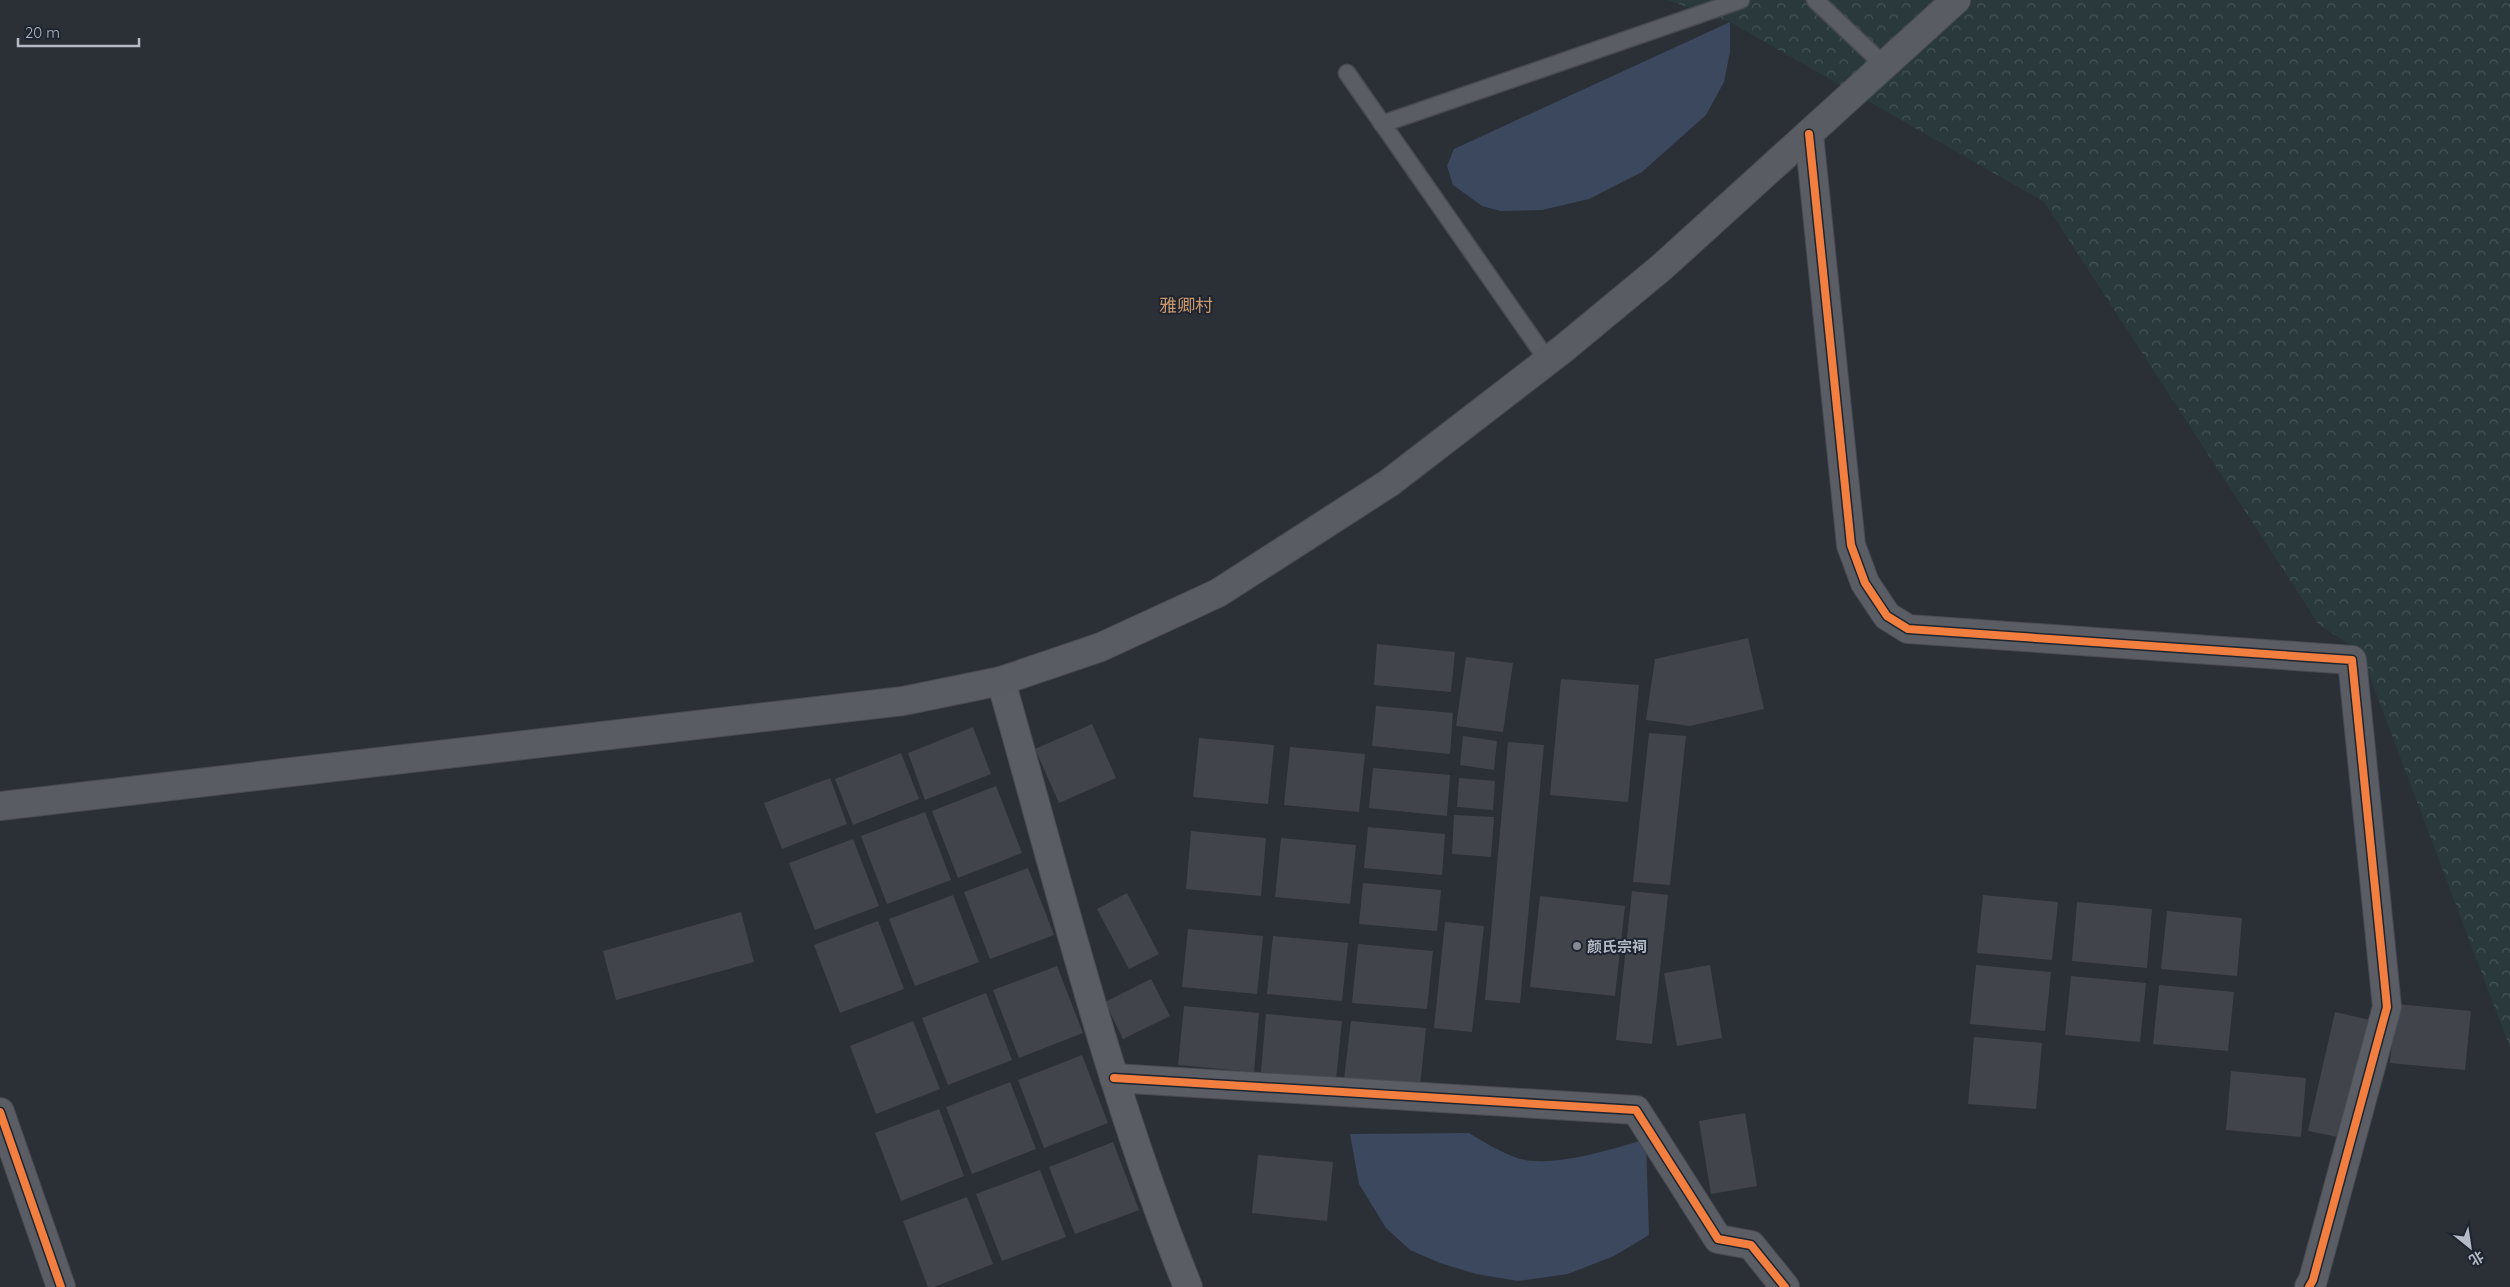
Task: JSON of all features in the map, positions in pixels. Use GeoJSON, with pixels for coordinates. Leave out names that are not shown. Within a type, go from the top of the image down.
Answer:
{"type":"FeatureCollection","features":[{"type":"Feature","properties":{"kind":"main road"},"geometry":{"type":"LineString","coordinates":[[0,806],[903,701],[1001,681],[1101,647],[1218,593],[1389,483],[1548,361],[1662,267],[1956,0]]}},
{"type":"Feature","properties":{"kind":"street"},"geometry":{"type":"LineString","coordinates":[[1809,134],[1851,545],[1865,583],[1887,616],[1908,629],[2352,660],[2387,1007],[2313,1280],[2309,1287]]}},
{"type":"Feature","properties":{"kind":"street"},"geometry":{"type":"LineString","coordinates":[[1001,681],[1114,1078],[1164,1227],[1188,1287]]}},
{"type":"Feature","properties":{"kind":"street"},"geometry":{"type":"LineString","coordinates":[[1114,1078],[1636,1110],[1718,1239],[1751,1245],[1785,1287]]}},
{"type":"Feature","properties":{"kind":"street"},"geometry":{"type":"LineString","coordinates":[[0,1112],[60,1287]]}},
{"type":"Feature","properties":{"kind":"lane"},"geometry":{"type":"LineString","coordinates":[[1382,124],[1741,0]]}},
{"type":"Feature","properties":{"kind":"lane"},"geometry":{"type":"LineString","coordinates":[[1815,0],[1884,65]]}},
{"type":"Feature","properties":{"kind":"lane"},"geometry":{"type":"LineString","coordinates":[[1347,73],[1548,361]]}},
{"type":"Feature","properties":{"kind":"green space"},"geometry":{"type":"Polygon","coordinates":[[[1667,0],[2510,0],[2510,1048],[2360,651],[2319,625],[2044,202],[1730,22],[1667,0]]]}},
{"type":"Feature","properties":{"kind":"water"},"geometry":{"type":"Polygon","coordinates":[[[1730,22],[1730,52],[1724,82],[1706,115],[1642,172],[1589,199],[1542,210],[1500,211],[1482,206],[1453,185],[1447,166],[1454,149],[1730,22]]]}},
{"type":"Feature","properties":{"kind":"water"},"geometry":{"type":"Polygon","coordinates":[[[1469,1133],[1504,1153],[1531,1161],[1547,1161],[1582,1156],[1646,1139],[1649,1235],[1614,1256],[1568,1274],[1518,1281],[1476,1274],[1440,1263],[1410,1250],[1386,1228],[1359,1184],[1350,1134],[1469,1133]]]}},
{"type":"Feature","properties":{"kind":"building"},"geometry":{"type":"Polygon","coordinates":[[[1748,638],[1764,709],[1690,726],[1646,720],[1655,659],[1748,638]]]}},
{"type":"Feature","properties":{"kind":"building"},"geometry":{"type":"Polygon","coordinates":[[[1377,644],[1455,652],[1451,692],[1374,685],[1377,644]]]}},
{"type":"Feature","properties":{"kind":"building"},"geometry":{"type":"Polygon","coordinates":[[[1466,657],[1513,663],[1503,732],[1456,726],[1466,657]]]}},
{"type":"Feature","properties":{"kind":"building"},"geometry":{"type":"Polygon","coordinates":[[[1561,679],[1639,685],[1628,802],[1550,795],[1561,679]]]}},
{"type":"Feature","properties":{"kind":"building"},"geometry":{"type":"Polygon","coordinates":[[[1376,706],[1453,713],[1450,754],[1372,746],[1376,706]]]}},
{"type":"Feature","properties":{"kind":"building"},"geometry":{"type":"Polygon","coordinates":[[[1092,724],[1116,778],[1059,803],[1035,749],[1092,724]]]}},
{"type":"Feature","properties":{"kind":"building"},"geometry":{"type":"Polygon","coordinates":[[[973,727],[991,774],[925,800],[908,753],[973,727]]]}},
{"type":"Feature","properties":{"kind":"building"},"geometry":{"type":"Polygon","coordinates":[[[1649,733],[1686,736],[1670,885],[1633,882],[1649,733]]]}},
{"type":"Feature","properties":{"kind":"building"},"geometry":{"type":"Polygon","coordinates":[[[1463,736],[1497,741],[1494,770],[1460,765],[1463,736]]]}},
{"type":"Feature","properties":{"kind":"building"},"geometry":{"type":"Polygon","coordinates":[[[1199,738],[1274,745],[1268,804],[1193,797],[1199,738]]]}},
{"type":"Feature","properties":{"kind":"building"},"geometry":{"type":"Polygon","coordinates":[[[1508,742],[1544,745],[1520,1003],[1485,1000],[1508,742]]]}},
{"type":"Feature","properties":{"kind":"building"},"geometry":{"type":"Polygon","coordinates":[[[1290,747],[1365,754],[1359,812],[1284,805],[1290,747]]]}},
{"type":"Feature","properties":{"kind":"building"},"geometry":{"type":"Polygon","coordinates":[[[901,753],[919,799],[853,825],[835,779],[901,753]]]}},
{"type":"Feature","properties":{"kind":"building"},"geometry":{"type":"Polygon","coordinates":[[[1373,768],[1450,775],[1447,816],[1369,808],[1373,768]]]}},
{"type":"Feature","properties":{"kind":"building"},"geometry":{"type":"Polygon","coordinates":[[[830,778],[847,824],[782,849],[764,803],[830,778]]]}},
{"type":"Feature","properties":{"kind":"building"},"geometry":{"type":"Polygon","coordinates":[[[1459,778],[1495,781],[1493,810],[1457,807],[1459,778]]]}},
{"type":"Feature","properties":{"kind":"building"},"geometry":{"type":"Polygon","coordinates":[[[996,786],[1022,853],[958,878],[932,811],[996,786]]]}},
{"type":"Feature","properties":{"kind":"building"},"geometry":{"type":"Polygon","coordinates":[[[925,812],[951,880],[887,904],[861,836],[925,812]]]}},
{"type":"Feature","properties":{"kind":"building"},"geometry":{"type":"Polygon","coordinates":[[[1454,815],[1494,817],[1491,857],[1452,854],[1454,815]]]}},
{"type":"Feature","properties":{"kind":"building"},"geometry":{"type":"Polygon","coordinates":[[[1368,827],[1445,834],[1442,875],[1364,868],[1368,827]]]}},
{"type":"Feature","properties":{"kind":"building"},"geometry":{"type":"Polygon","coordinates":[[[1191,831],[1266,838],[1261,896],[1186,889],[1191,831]]]}},
{"type":"Feature","properties":{"kind":"building"},"geometry":{"type":"Polygon","coordinates":[[[1281,838],[1356,845],[1350,904],[1275,897],[1281,838]]]}},
{"type":"Feature","properties":{"kind":"building"},"geometry":{"type":"Polygon","coordinates":[[[853,839],[879,906],[815,930],[789,863],[853,839]]]}},
{"type":"Feature","properties":{"kind":"building"},"geometry":{"type":"Polygon","coordinates":[[[1028,868],[1054,935],[990,959],[964,892],[1028,868]]]}},
{"type":"Feature","properties":{"kind":"building"},"geometry":{"type":"Polygon","coordinates":[[[1363,883],[1441,890],[1437,931],[1359,924],[1363,883]]]}},
{"type":"Feature","properties":{"kind":"building"},"geometry":{"type":"Polygon","coordinates":[[[1632,891],[1668,895],[1652,1044],[1616,1040],[1632,891]]]}},
{"type":"Feature","properties":{"kind":"building"},"geometry":{"type":"Polygon","coordinates":[[[1127,893],[1159,954],[1129,969],[1097,909],[1127,893]]]}},
{"type":"Feature","properties":{"kind":"building"},"geometry":{"type":"Polygon","coordinates":[[[953,895],[979,962],[915,986],[889,919],[953,895]]]}},
{"type":"Feature","properties":{"kind":"building"},"geometry":{"type":"Polygon","coordinates":[[[1983,895],[2058,902],[2052,960],[1977,953],[1983,895]]]}},
{"type":"Feature","properties":{"kind":"building","name":"颜氏宗祠"},"geometry":{"type":"Polygon","coordinates":[[[1540,896],[1625,906],[1615,996],[1530,987],[1540,896]]]}},
{"type":"Feature","properties":{"kind":"building"},"geometry":{"type":"Polygon","coordinates":[[[2077,902],[2152,909],[2147,968],[2072,961],[2077,902]]]}},
{"type":"Feature","properties":{"kind":"building"},"geometry":{"type":"Polygon","coordinates":[[[2167,911],[2242,918],[2237,976],[2161,969],[2167,911]]]}},
{"type":"Feature","properties":{"kind":"building"},"geometry":{"type":"Polygon","coordinates":[[[741,912],[754,962],[616,1000],[603,951],[741,912]]]}},
{"type":"Feature","properties":{"kind":"building"},"geometry":{"type":"Polygon","coordinates":[[[878,921],[904,989],[840,1013],[814,945],[878,921]]]}},
{"type":"Feature","properties":{"kind":"building"},"geometry":{"type":"Polygon","coordinates":[[[1445,922],[1484,926],[1472,1032],[1434,1028],[1445,922]]]}},
{"type":"Feature","properties":{"kind":"building"},"geometry":{"type":"Polygon","coordinates":[[[1188,929],[1263,936],[1257,994],[1182,987],[1188,929]]]}},
{"type":"Feature","properties":{"kind":"building"},"geometry":{"type":"Polygon","coordinates":[[[1273,936],[1348,943],[1342,1001],[1267,994],[1273,936]]]}},
{"type":"Feature","properties":{"kind":"building"},"geometry":{"type":"Polygon","coordinates":[[[1358,944],[1433,951],[1427,1009],[1352,1003],[1358,944]]]}},
{"type":"Feature","properties":{"kind":"building"},"geometry":{"type":"Polygon","coordinates":[[[1710,965],[1722,1038],[1677,1046],[1664,973],[1710,965]]]}},
{"type":"Feature","properties":{"kind":"building"},"geometry":{"type":"Polygon","coordinates":[[[1976,965],[2051,972],[2045,1031],[1970,1024],[1976,965]]]}},
{"type":"Feature","properties":{"kind":"building"},"geometry":{"type":"Polygon","coordinates":[[[1057,966],[1083,1033],[1019,1058],[993,990],[1057,966]]]}},
{"type":"Feature","properties":{"kind":"building"},"geometry":{"type":"Polygon","coordinates":[[[2071,976],[2146,983],[2140,1042],[2065,1035],[2071,976]]]}},
{"type":"Feature","properties":{"kind":"building"},"geometry":{"type":"Polygon","coordinates":[[[1151,979],[1170,1016],[1123,1039],[1105,1002],[1151,979]]]}},
{"type":"Feature","properties":{"kind":"building"},"geometry":{"type":"Polygon","coordinates":[[[2159,985],[2234,992],[2228,1051],[2153,1044],[2159,985]]]}},
{"type":"Feature","properties":{"kind":"building"},"geometry":{"type":"Polygon","coordinates":[[[986,993],[1012,1060],[948,1085],[922,1018],[986,993]]]}},
{"type":"Feature","properties":{"kind":"building"},"geometry":{"type":"Polygon","coordinates":[[[2396,1004],[2471,1011],[2465,1070],[2390,1063],[2396,1004]]]}},
{"type":"Feature","properties":{"kind":"building"},"geometry":{"type":"Polygon","coordinates":[[[1184,1006],[1259,1013],[1254,1072],[1178,1065],[1184,1006]]]}},
{"type":"Feature","properties":{"kind":"building"},"geometry":{"type":"Polygon","coordinates":[[[2335,1012],[2370,1020],[2343,1138],[2308,1131],[2335,1012]]]}},
{"type":"Feature","properties":{"kind":"building"},"geometry":{"type":"Polygon","coordinates":[[[1266,1014],[1342,1021],[1336,1079],[1261,1072],[1266,1014]]]}},
{"type":"Feature","properties":{"kind":"building"},"geometry":{"type":"Polygon","coordinates":[[[913,1021],[940,1089],[876,1114],[850,1046],[913,1021]]]}},
{"type":"Feature","properties":{"kind":"building"},"geometry":{"type":"Polygon","coordinates":[[[1351,1021],[1426,1028],[1420,1086],[1344,1079],[1351,1021]]]}},
{"type":"Feature","properties":{"kind":"building"},"geometry":{"type":"Polygon","coordinates":[[[1974,1037],[2042,1043],[2036,1109],[1968,1104],[1974,1037]]]}},
{"type":"Feature","properties":{"kind":"building"},"geometry":{"type":"Polygon","coordinates":[[[1082,1055],[1108,1123],[1044,1148],[1018,1080],[1082,1055]]]}},
{"type":"Feature","properties":{"kind":"building"},"geometry":{"type":"Polygon","coordinates":[[[2231,1071],[2306,1078],[2301,1137],[2226,1130],[2231,1071]]]}},
{"type":"Feature","properties":{"kind":"building"},"geometry":{"type":"Polygon","coordinates":[[[1010,1082],[1036,1149],[972,1174],[946,1107],[1010,1082]]]}},
{"type":"Feature","properties":{"kind":"building"},"geometry":{"type":"Polygon","coordinates":[[[939,1109],[964,1176],[901,1201],[875,1133],[939,1109]]]}},
{"type":"Feature","properties":{"kind":"building"},"geometry":{"type":"Polygon","coordinates":[[[1745,1113],[1757,1186],[1711,1194],[1699,1121],[1745,1113]]]}},
{"type":"Feature","properties":{"kind":"building"},"geometry":{"type":"Polygon","coordinates":[[[1113,1142],[1139,1210],[1075,1234],[1049,1167],[1113,1142]]]}},
{"type":"Feature","properties":{"kind":"building"},"geometry":{"type":"Polygon","coordinates":[[[1258,1155],[1333,1162],[1327,1221],[1252,1213],[1258,1155]]]}},
{"type":"Feature","properties":{"kind":"building"},"geometry":{"type":"Polygon","coordinates":[[[1040,1170],[1066,1237],[1002,1261],[976,1194],[1040,1170]]]}},
{"type":"Feature","properties":{"kind":"building"},"geometry":{"type":"Polygon","coordinates":[[[967,1197],[993,1264],[934,1287],[928,1287],[903,1221],[967,1197]]]}},
{"type":"Feature","properties":{"kind":"cycle path"},"geometry":{"type":"LineString","coordinates":[[1809,134],[1851,545],[1865,583],[1887,616],[1908,629],[2352,660],[2387,1007],[2313,1280],[2309,1287]]}},
{"type":"Feature","properties":{"kind":"cycle path"},"geometry":{"type":"LineString","coordinates":[[1114,1078],[1636,1110],[1718,1239],[1751,1245],[1785,1287]]}},
{"type":"Feature","properties":{"kind":"cycle path"},"geometry":{"type":"LineString","coordinates":[[0,1112],[61,1287]]}},
{"type":"Feature","properties":{"kind":"place","name":"颜氏宗祠"},"geometry":{"type":"Point","coordinates":[1577,946]}},
{"type":"Feature","properties":{"kind":"district","name":"雅卿村"},"geometry":{"type":"Point","coordinates":[1186,305]}}]}
